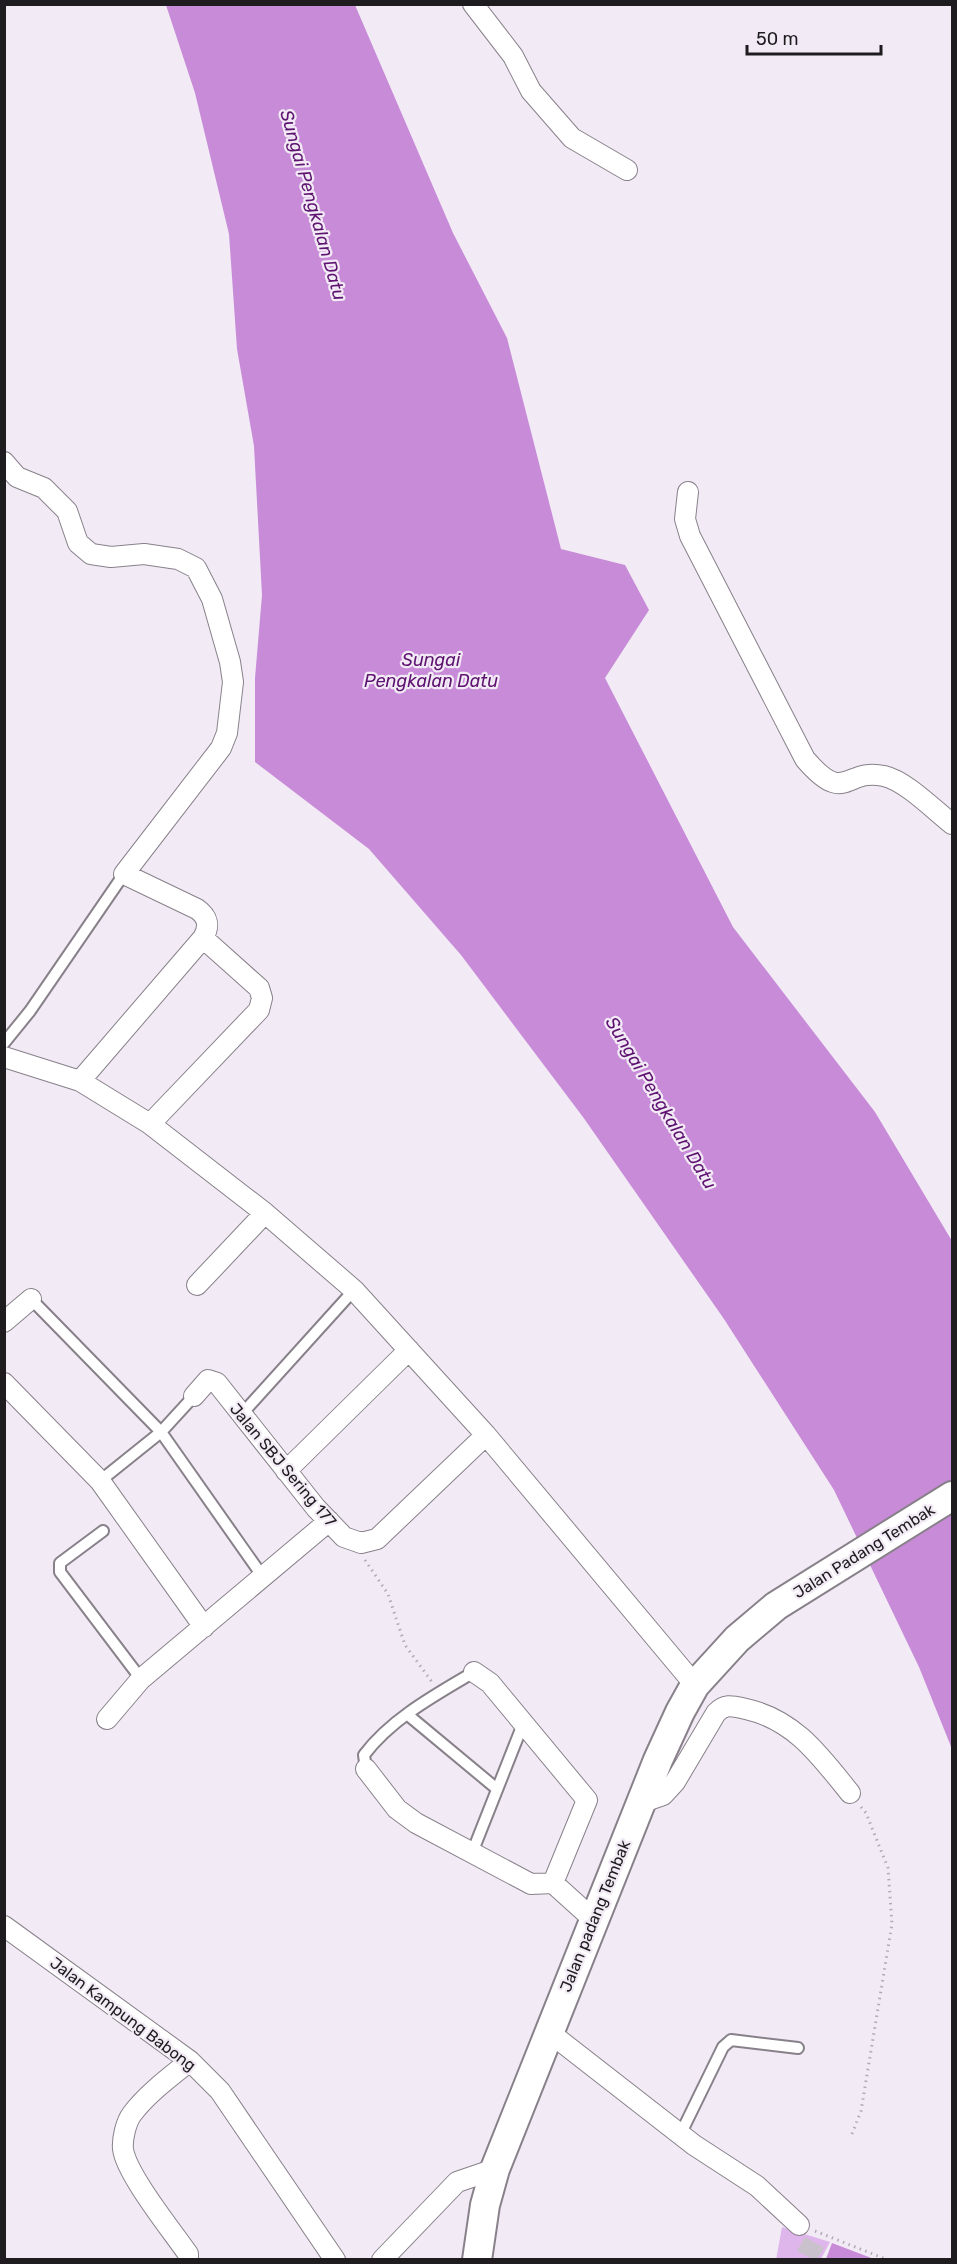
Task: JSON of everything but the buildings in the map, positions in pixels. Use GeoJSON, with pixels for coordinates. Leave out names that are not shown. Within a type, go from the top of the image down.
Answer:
{"type":"FeatureCollection","features":[{"type":"Feature","properties":{"kind":"main road","name":"Jalan Padang Tembak"},"geometry":{"type":"LineString","coordinates":[[776,1606],[952,1496]]}},
{"type":"Feature","properties":{"kind":"main road","name":"Jalan padang Tembak"},"geometry":{"type":"LineString","coordinates":[[477,2259],[485,2205],[495,2169],[640,1803],[675,1722],[695,1685],[737,1639],[776,1606]]}},
{"type":"Feature","properties":{"kind":"street"},"geometry":{"type":"LineString","coordinates":[[473,4],[513,56],[531,91],[572,138],[627,170]]}},
{"type":"Feature","properties":{"kind":"street"},"geometry":{"type":"LineString","coordinates":[[4,462],[17,477],[44,488],[67,511],[78,543],[91,554],[111,557],[144,554],[178,559],[196,568],[212,599],[230,662],[233,682],[227,733],[221,748],[124,874],[197,909],[204,914],[207,931],[80,1081]]}},
{"type":"Feature","properties":{"kind":"street"},"geometry":{"type":"LineString","coordinates":[[688,492],[685,519],[690,536],[805,759],[830,783],[844,784],[872,775],[895,779],[952,824]]}},
{"type":"Feature","properties":{"kind":"street"},"geometry":{"type":"LineString","coordinates":[[150,1124],[258,1010],[262,998],[259,988],[203,938]]}},
{"type":"Feature","properties":{"kind":"street"},"geometry":{"type":"LineString","coordinates":[[4,1057],[80,1081],[150,1124],[265,1213],[354,1290],[486,1435],[695,1685]]}},
{"type":"Feature","properties":{"kind":"street"},"geometry":{"type":"LineString","coordinates":[[197,1285],[265,1213]]}},
{"type":"Feature","properties":{"kind":"street"},"geometry":{"type":"LineString","coordinates":[[4,1322],[31,1299]]}},
{"type":"Feature","properties":{"kind":"street"},"geometry":{"type":"LineString","coordinates":[[286,1472],[409,1350]]}},
{"type":"Feature","properties":{"kind":"street","name":"Jalan SBJ Sering 177"},"geometry":{"type":"LineString","coordinates":[[194,1396],[204,1383],[213,1380],[286,1472],[344,1537],[352,1541]]}},
{"type":"Feature","properties":{"kind":"street"},"geometry":{"type":"LineString","coordinates":[[4,1383],[100,1481],[204,1627]]}},
{"type":"Feature","properties":{"kind":"street"},"geometry":{"type":"LineString","coordinates":[[352,1541],[367,1542],[377,1539],[486,1435]]}},
{"type":"Feature","properties":{"kind":"street"},"geometry":{"type":"LineString","coordinates":[[107,1719],[141,1679],[329,1521]]}},
{"type":"Feature","properties":{"kind":"street"},"geometry":{"type":"LineString","coordinates":[[474,1672],[490,1683],[587,1800],[553,1883]]}},
{"type":"Feature","properties":{"kind":"street"},"geometry":{"type":"LineString","coordinates":[[640,1803],[663,1795],[675,1782],[716,1713],[721,1707],[728,1705],[764,1713],[786,1725],[812,1746],[850,1792]]}},
{"type":"Feature","properties":{"kind":"street"},"geometry":{"type":"LineString","coordinates":[[366,1769],[397,1809],[416,1823],[531,1884],[553,1883],[594,1920]]}},
{"type":"Feature","properties":{"kind":"street","name":"Jalan Kampung Babong"},"geometry":{"type":"LineString","coordinates":[[4,1926],[190,2061],[220,2091],[335,2259]]}},
{"type":"Feature","properties":{"kind":"street"},"geometry":{"type":"LineString","coordinates":[[549,2032],[681,2133],[757,2186],[799,2225]]}},
{"type":"Feature","properties":{"kind":"street"},"geometry":{"type":"LineString","coordinates":[[188,2259],[188,2254],[133,2174],[123,2149],[127,2125],[132,2114],[190,2061]]}},
{"type":"Feature","properties":{"kind":"street"},"geometry":{"type":"LineString","coordinates":[[382,2259],[457,2182],[495,2169]]}},
{"type":"Feature","properties":{"kind":"lane"},"geometry":{"type":"LineString","coordinates":[[4,1043],[30,1011],[124,874]]}},
{"type":"Feature","properties":{"kind":"lane"},"geometry":{"type":"LineString","coordinates":[[241,1416],[354,1290]]}},
{"type":"Feature","properties":{"kind":"lane"},"geometry":{"type":"LineString","coordinates":[[31,1299],[161,1432],[263,1577]]}},
{"type":"Feature","properties":{"kind":"lane"},"geometry":{"type":"LineString","coordinates":[[100,1481],[161,1432],[194,1396]]}},
{"type":"Feature","properties":{"kind":"lane"},"geometry":{"type":"LineString","coordinates":[[103,1531],[60,1563],[60,1572],[141,1679]]}},
{"type":"Feature","properties":{"kind":"lane"},"geometry":{"type":"LineString","coordinates":[[366,1769],[364,1755],[375,1741],[439,1692],[474,1672]]}},
{"type":"Feature","properties":{"kind":"lane"},"geometry":{"type":"LineString","coordinates":[[408,1715],[497,1789]]}},
{"type":"Feature","properties":{"kind":"lane"},"geometry":{"type":"LineString","coordinates":[[472,1853],[523,1724]]}},
{"type":"Feature","properties":{"kind":"lane"},"geometry":{"type":"LineString","coordinates":[[681,2133],[723,2047],[730,2040],[798,2048]]}},
{"type":"Feature","properties":{"kind":"path"},"geometry":{"type":"LineString","coordinates":[[352,1541],[388,1594],[405,1645],[439,1692]]}},
{"type":"Feature","properties":{"kind":"path"},"geometry":{"type":"LineString","coordinates":[[850,1792],[866,1813],[888,1868],[892,1923],[861,2111],[852,2134]]}},
{"type":"Feature","properties":{"kind":"path"},"geometry":{"type":"LineString","coordinates":[[799,2225],[888,2259]]}},
{"type":"Feature","properties":{"kind":"shaded area"},"geometry":{"type":"Polygon","coordinates":[[[782,2227],[830,2242],[821,2259],[776,2260],[782,2227]]]}},
{"type":"Feature","properties":{"kind":"water","name":"Sungai Pengkalan Datu"},"geometry":{"type":"Polygon","coordinates":[[[166,5],[355,5],[453,233],[507,338],[561,549],[625,565],[649,610],[605,678],[733,927],[875,1112],[952,1241],[952,1749],[919,1667],[834,1490],[724,1319],[583,1117],[461,955],[369,849],[255,762],[255,678],[262,595],[254,446],[237,349],[229,234],[195,93],[166,5]]]}},
{"type":"Feature","properties":{"kind":"water"},"geometry":{"type":"Polygon","coordinates":[[[832,2243],[874,2259],[826,2259],[832,2243]]]}}]}
